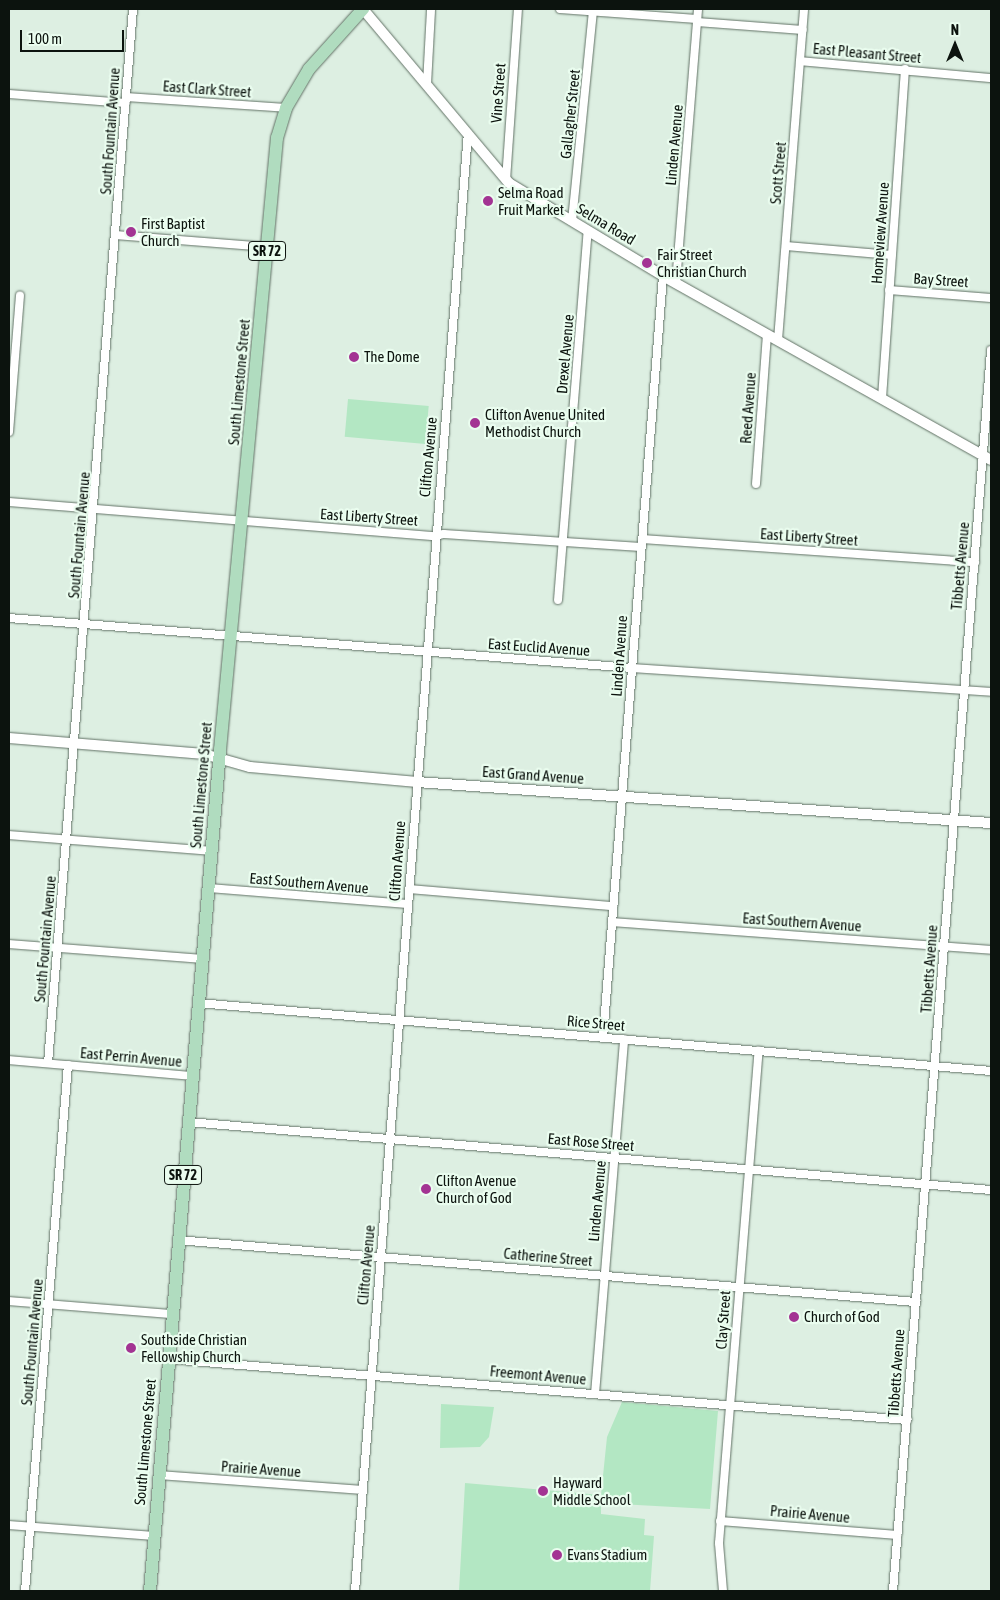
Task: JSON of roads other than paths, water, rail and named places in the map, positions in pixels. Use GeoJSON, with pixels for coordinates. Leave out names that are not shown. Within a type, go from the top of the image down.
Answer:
{"type":"FeatureCollection","features":[{"type":"Feature","properties":{"kind":"main road","name":"South Limestone Street"},"geometry":{"type":"LineString","coordinates":[[150,1591],[177,1240],[277,138],[286,108],[312,65],[363,9]]}},
{"type":"Feature","properties":{"kind":"street","name":"South Fountain Avenue"},"geometry":{"type":"LineString","coordinates":[[48,1063],[95,509],[133,9]]}},
{"type":"Feature","properties":{"kind":"street","name":"Selma Road"},"geometry":{"type":"LineString","coordinates":[[363,9],[506,180],[663,276],[987,457]]}},
{"type":"Feature","properties":{"kind":"street"},"geometry":{"type":"LineString","coordinates":[[427,84],[431,9]]}},
{"type":"Feature","properties":{"kind":"street","name":"Vine Street"},"geometry":{"type":"LineString","coordinates":[[506,180],[518,9]]}},
{"type":"Feature","properties":{"kind":"street","name":"East Pleasant Street"},"geometry":{"type":"LineString","coordinates":[[560,9],[593,10],[803,30]]}},
{"type":"Feature","properties":{"kind":"street","name":"Linden Avenue"},"geometry":{"type":"LineString","coordinates":[[676,283],[698,9]]}},
{"type":"Feature","properties":{"kind":"street","name":"Scott Street"},"geometry":{"type":"LineString","coordinates":[[778,340],[804,9]]}},
{"type":"Feature","properties":{"kind":"street","name":"Gallagher Street"},"geometry":{"type":"LineString","coordinates":[[572,221],[593,10]]}},
{"type":"Feature","properties":{"kind":"street","name":"East Pleasant Street"},"geometry":{"type":"LineString","coordinates":[[800,61],[991,78]]}},
{"type":"Feature","properties":{"kind":"street","name":"Homeview Avenue"},"geometry":{"type":"LineString","coordinates":[[882,398],[905,69]]}},
{"type":"Feature","properties":{"kind":"street","name":"East Clark Street"},"geometry":{"type":"LineString","coordinates":[[9,94],[286,108]]}},
{"type":"Feature","properties":{"kind":"street","name":"Clifton Avenue"},"geometry":{"type":"LineString","coordinates":[[356,1591],[370,1375],[468,134]]}},
{"type":"Feature","properties":{"kind":"street","name":"Drexel Avenue"},"geometry":{"type":"LineString","coordinates":[[558,600],[588,231]]}},
{"type":"Feature","properties":{"kind":"street"},"geometry":{"type":"LineString","coordinates":[[116,235],[267,247]]}},
{"type":"Feature","properties":{"kind":"street"},"geometry":{"type":"LineString","coordinates":[[786,246],[892,255]]}},
{"type":"Feature","properties":{"kind":"street","name":"Linden Avenue"},"geometry":{"type":"LineString","coordinates":[[603,1038],[663,276]]}},
{"type":"Feature","properties":{"kind":"street","name":"Bay Street"},"geometry":{"type":"LineString","coordinates":[[889,290],[991,298]]}},
{"type":"Feature","properties":{"kind":"street"},"geometry":{"type":"LineString","coordinates":[[9,432],[20,295]]}},
{"type":"Feature","properties":{"kind":"street","name":"Reed Avenue"},"geometry":{"type":"LineString","coordinates":[[756,484],[767,334]]}},
{"type":"Feature","properties":{"kind":"street","name":"Tibbetts Avenue"},"geometry":{"type":"LineString","coordinates":[[893,1591],[974,562],[987,457],[991,350]]}},
{"type":"Feature","properties":{"kind":"street","name":"East Liberty Street"},"geometry":{"type":"LineString","coordinates":[[9,502],[435,536],[444,534],[563,542],[642,543],[974,562]]}},
{"type":"Feature","properties":{"kind":"street","name":"East Euclid Avenue"},"geometry":{"type":"LineString","coordinates":[[9,618],[632,668],[991,692]]}},
{"type":"Feature","properties":{"kind":"street","name":"East Grand Avenue"},"geometry":{"type":"LineString","coordinates":[[9,738],[204,754],[220,760],[250,766],[417,782],[991,823]]}},
{"type":"Feature","properties":{"kind":"street"},"geometry":{"type":"LineString","coordinates":[[9,835],[212,851]]}},
{"type":"Feature","properties":{"kind":"street","name":"East Southern Avenue"},"geometry":{"type":"LineString","coordinates":[[209,888],[408,904]]}},
{"type":"Feature","properties":{"kind":"street"},"geometry":{"type":"LineString","coordinates":[[408,889],[613,906]]}},
{"type":"Feature","properties":{"kind":"street","name":"East Southern Avenue"},"geometry":{"type":"LineString","coordinates":[[612,922],[991,950]]}},
{"type":"Feature","properties":{"kind":"street"},"geometry":{"type":"LineString","coordinates":[[9,944],[202,959]]}},
{"type":"Feature","properties":{"kind":"street","name":"Rice Street"},"geometry":{"type":"LineString","coordinates":[[198,1003],[991,1071]]}},
{"type":"Feature","properties":{"kind":"street","name":"Linden Avenue"},"geometry":{"type":"LineString","coordinates":[[595,1394],[624,1040]]}},
{"type":"Feature","properties":{"kind":"street","name":"Clay Street"},"geometry":{"type":"LineString","coordinates":[[723,1591],[719,1560],[720,1521],[759,1051]]}},
{"type":"Feature","properties":{"kind":"street","name":"East Perrin Avenue"},"geometry":{"type":"LineString","coordinates":[[9,1060],[192,1076]]}},
{"type":"Feature","properties":{"kind":"street","name":"South Fountain Avenue"},"geometry":{"type":"LineString","coordinates":[[25,1591],[68,1065]]}},
{"type":"Feature","properties":{"kind":"street","name":"East Rose Street"},"geometry":{"type":"LineString","coordinates":[[188,1122],[991,1190]]}},
{"type":"Feature","properties":{"kind":"street","name":"Catherine Street"},"geometry":{"type":"LineString","coordinates":[[177,1240],[916,1302]]}},
{"type":"Feature","properties":{"kind":"street"},"geometry":{"type":"LineString","coordinates":[[9,1301],[172,1314]]}},
{"type":"Feature","properties":{"kind":"street","name":"Freemont Avenue"},"geometry":{"type":"LineString","coordinates":[[168,1359],[907,1420]]}},
{"type":"Feature","properties":{"kind":"street","name":"Prairie Avenue"},"geometry":{"type":"LineString","coordinates":[[159,1474],[362,1490]]}},
{"type":"Feature","properties":{"kind":"street","name":"Prairie Avenue"},"geometry":{"type":"LineString","coordinates":[[720,1521],[897,1535]]}},
{"type":"Feature","properties":{"kind":"street"},"geometry":{"type":"LineString","coordinates":[[9,1525],[154,1536]]}},
{"type":"Feature","properties":{"kind":"place","name":"Selma Road Fruit Market"},"geometry":{"type":"Point","coordinates":[488,201]}},
{"type":"Feature","properties":{"kind":"place","name":"First Baptist Church"},"geometry":{"type":"Point","coordinates":[131,232]}},
{"type":"Feature","properties":{"kind":"place","name":"Fair Street Christian Church"},"geometry":{"type":"Point","coordinates":[647,263]}},
{"type":"Feature","properties":{"kind":"place","name":"The Dome"},"geometry":{"type":"Point","coordinates":[354,357]}},
{"type":"Feature","properties":{"kind":"place","name":"Clifton Avenue United Methodist Church"},"geometry":{"type":"Point","coordinates":[475,423]}},
{"type":"Feature","properties":{"kind":"place","name":"Clifton Avenue Church of God"},"geometry":{"type":"Point","coordinates":[426,1189]}},
{"type":"Feature","properties":{"kind":"place","name":"Church of God"},"geometry":{"type":"Point","coordinates":[794,1317]}},
{"type":"Feature","properties":{"kind":"place","name":"Southside Christian Fellowship Church"},"geometry":{"type":"Point","coordinates":[131,1348]}},
{"type":"Feature","properties":{"kind":"place","name":"Hayward Middle School"},"geometry":{"type":"Point","coordinates":[543,1491]}},
{"type":"Feature","properties":{"kind":"place","name":"Evans Stadium"},"geometry":{"type":"Point","coordinates":[557,1555]}}]}
